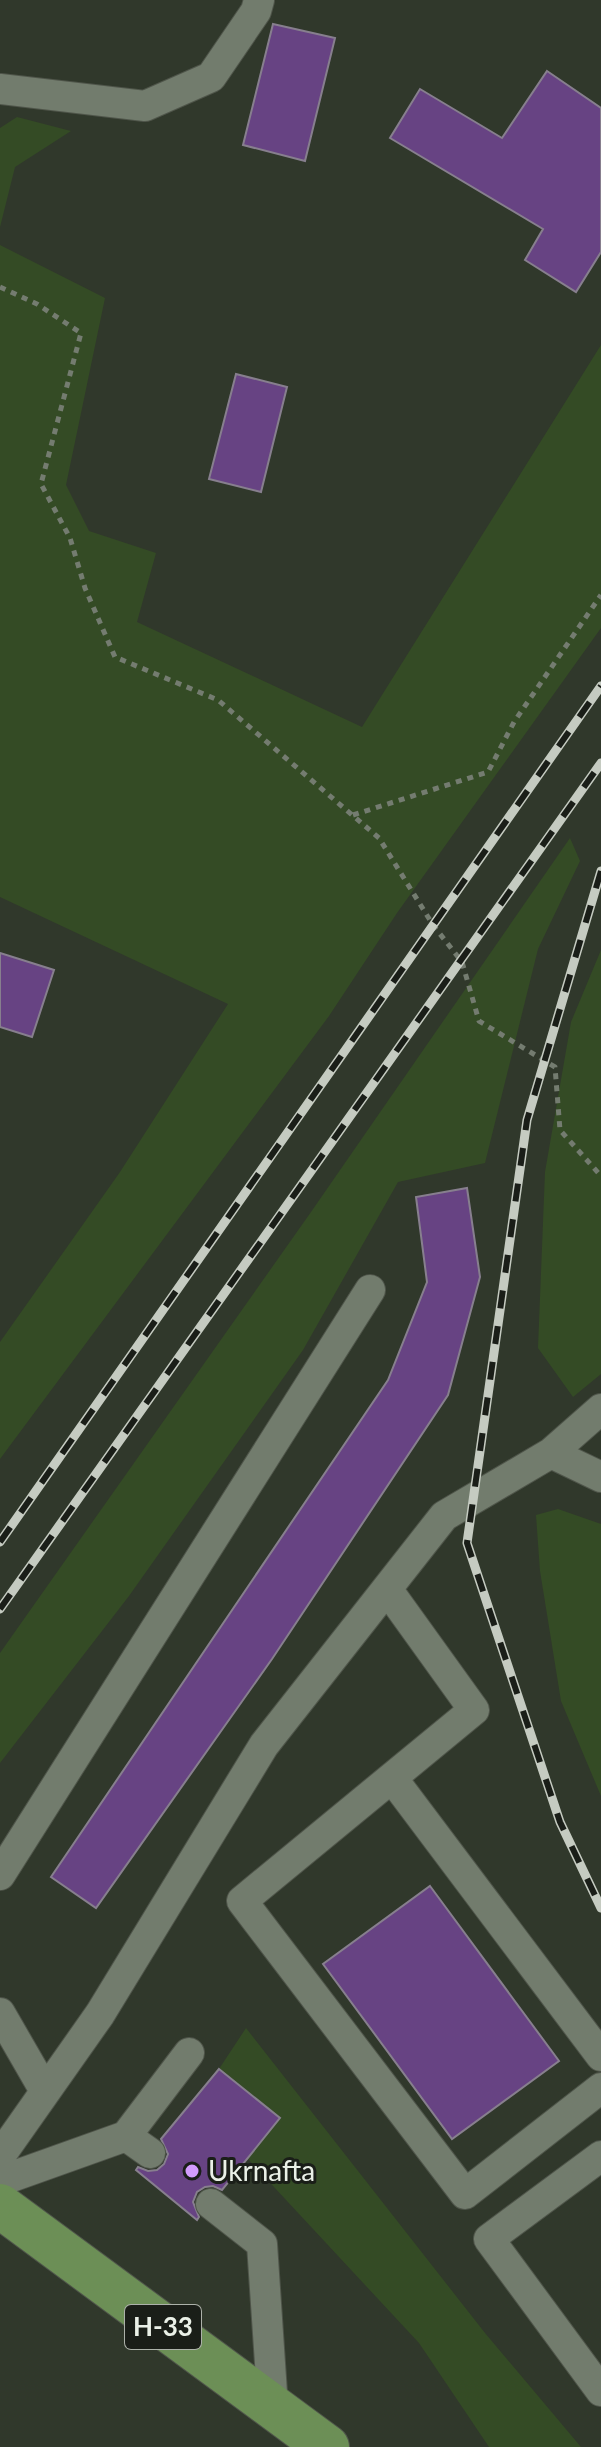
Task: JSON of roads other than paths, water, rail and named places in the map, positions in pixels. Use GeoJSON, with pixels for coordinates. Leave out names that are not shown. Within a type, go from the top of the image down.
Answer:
{"type":"FeatureCollection","features":[{"type":"Feature","properties":{"kind":"main road","name":"Н-33"},"geometry":{"type":"LineString","coordinates":[[0,2206],[327,2447]]}},
{"type":"Feature","properties":{"kind":"lane"},"geometry":{"type":"LineString","coordinates":[[0,89],[145,106],[211,77],[256,11],[259,0]]}},
{"type":"Feature","properties":{"kind":"lane"},"geometry":{"type":"LineString","coordinates":[[0,1875],[370,1290]]}},
{"type":"Feature","properties":{"kind":"lane"},"geometry":{"type":"LineString","coordinates":[[0,2156],[100,2014],[264,1745],[444,1516],[551,1453],[601,1409]]}},
{"type":"Feature","properties":{"kind":"lane"},"geometry":{"type":"LineString","coordinates":[[551,1453],[601,1477]]}},
{"type":"Feature","properties":{"kind":"lane"},"geometry":{"type":"LineString","coordinates":[[387,1589],[474,1710],[242,1901],[465,2194],[601,2088]]}},
{"type":"Feature","properties":{"kind":"lane"},"geometry":{"type":"LineString","coordinates":[[392,1778],[601,2056]]}},
{"type":"Feature","properties":{"kind":"lane"},"geometry":{"type":"LineString","coordinates":[[0,2013],[45,2091]]}},
{"type":"Feature","properties":{"kind":"lane"},"geometry":{"type":"LineString","coordinates":[[0,2181],[138,2145],[189,2053]]}},
{"type":"Feature","properties":{"kind":"lane"},"geometry":{"type":"LineString","coordinates":[[600,2159],[489,2239],[601,2391]]}},
{"type":"Feature","properties":{"kind":"lane"},"geometry":{"type":"LineString","coordinates":[[211,2204],[262,2244],[273,2408]]}},
{"type":"Feature","properties":{"kind":"railway"},"geometry":{"type":"LineString","coordinates":[[0,1542],[601,686]]}},
{"type":"Feature","properties":{"kind":"railway"},"geometry":{"type":"LineString","coordinates":[[0,1609],[601,763]]}},
{"type":"Feature","properties":{"kind":"railway"},"geometry":{"type":"LineString","coordinates":[[601,871],[527,1120],[467,1543],[560,1822],[601,1908]]}},
{"type":"Feature","properties":{"kind":"place","name":"Ukrnafta"},"geometry":{"type":"Point","coordinates":[192,2171]}}]}
